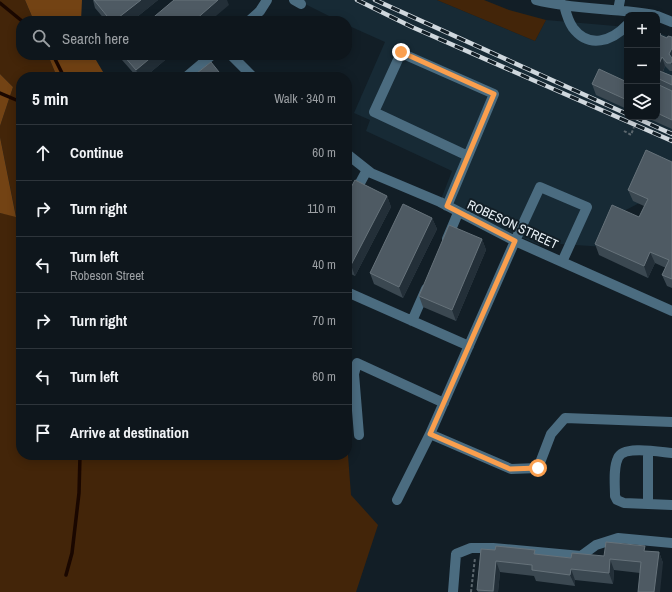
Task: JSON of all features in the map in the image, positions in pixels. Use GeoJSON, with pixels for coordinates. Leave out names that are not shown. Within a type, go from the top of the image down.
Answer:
{"type":"FeatureCollection","features":[{"type":"Feature","properties":{"kind":"street"},"geometry":{"type":"LineString","coordinates":[[254,16],[260,11],[267,0]]}},
{"type":"Feature","properties":{"kind":"street"},"geometry":{"type":"LineString","coordinates":[[536,0],[564,5],[619,5],[633,12]]}},
{"type":"Feature","properties":{"kind":"street"},"geometry":{"type":"LineString","coordinates":[[564,5],[574,29],[582,36],[596,41],[608,40],[624,27]]}},
{"type":"Feature","properties":{"kind":"street"},"geometry":{"type":"LineString","coordinates":[[660,17],[672,22]]}},
{"type":"Feature","properties":{"kind":"street"},"geometry":{"type":"LineString","coordinates":[[447,206],[468,156],[494,94],[401,52],[374,112],[468,156]]}},
{"type":"Feature","properties":{"kind":"street"},"geometry":{"type":"LineString","coordinates":[[192,72],[206,60]]}},
{"type":"Feature","properties":{"kind":"street"},"geometry":{"type":"LineString","coordinates":[[236,60],[248,72]]}},
{"type":"Feature","properties":{"kind":"street","name":"ROBESON STREET"},"geometry":{"type":"LineString","coordinates":[[352,158],[367,170],[447,206],[515,241],[672,311]]}},
{"type":"Feature","properties":{"kind":"street"},"geometry":{"type":"LineString","coordinates":[[352,198],[367,170]]}},
{"type":"Feature","properties":{"kind":"street"},"geometry":{"type":"LineString","coordinates":[[397,500],[430,434],[540,187],[587,207],[562,262]]}},
{"type":"Feature","properties":{"kind":"street"},"geometry":{"type":"LineString","coordinates":[[443,249],[458,213]]}},
{"type":"Feature","properties":{"kind":"street"},"geometry":{"type":"LineString","coordinates":[[412,321],[430,278]]}},
{"type":"Feature","properties":{"kind":"street"},"geometry":{"type":"LineString","coordinates":[[352,294],[469,346]]}},
{"type":"Feature","properties":{"kind":"street"},"geometry":{"type":"LineString","coordinates":[[359,435],[354,374],[357,363],[444,403]]}},
{"type":"Feature","properties":{"kind":"street"},"geometry":{"type":"LineString","coordinates":[[430,434],[510,469],[538,468],[551,434],[565,418],[672,422]]}},
{"type":"Feature","properties":{"kind":"street"},"geometry":{"type":"LineString","coordinates":[[672,453],[631,450],[619,456],[617,460],[614,496],[617,500],[624,503],[672,505]]}},
{"type":"Feature","properties":{"kind":"street"},"geometry":{"type":"LineString","coordinates":[[648,451],[648,504]]}},
{"type":"Feature","properties":{"kind":"street"},"geometry":{"type":"LineString","coordinates":[[453,592],[456,554],[470,548],[493,548],[581,556],[596,545],[618,538],[672,543]]}},
{"type":"Feature","properties":{"kind":"path"},"geometry":{"type":"LineString","coordinates":[[624,131],[631,134],[634,127]]}},
{"type":"Feature","properties":{"kind":"shaded area"},"geometry":{"type":"Polygon","coordinates":[[[0,0],[25,0],[32,16],[16,16],[16,60],[50,60],[55,72],[16,72],[16,216],[0,137],[0,126],[13,87],[0,74],[0,0]]]}},
{"type":"Feature","properties":{"kind":"shaded area"},"geometry":{"type":"Polygon","coordinates":[[[25,0],[82,0],[81,16],[32,16],[25,0]]]}},
{"type":"Feature","properties":{"kind":"shaded area"},"geometry":{"type":"Polygon","coordinates":[[[297,0],[437,0],[535,41],[546,20],[624,27],[624,120],[660,120],[660,33],[672,38],[672,190],[647,199],[622,212],[605,247],[561,244],[544,235],[539,245],[440,202],[452,171],[366,131],[370,120],[354,113],[385,42],[352,27],[352,16],[329,16],[297,0]]]}},
{"type":"Feature","properties":{"kind":"shaded area"},"geometry":{"type":"Polygon","coordinates":[[[437,0],[484,0],[509,10],[546,20],[535,41],[437,0]]]}},
{"type":"Feature","properties":{"kind":"shaded area"},"geometry":{"type":"Polygon","coordinates":[[[50,60],[96,60],[103,72],[55,72],[50,60]]]}},
{"type":"Feature","properties":{"kind":"shaded area"},"geometry":{"type":"Polygon","coordinates":[[[0,74],[13,87],[0,126],[0,74]]]}},
{"type":"Feature","properties":{"kind":"shaded area"},"geometry":{"type":"Polygon","coordinates":[[[0,137],[16,217],[0,213],[0,137]]]}},
{"type":"Feature","properties":{"kind":"shaded area"},"geometry":{"type":"Polygon","coordinates":[[[0,213],[16,216],[16,460],[348,460],[351,495],[378,525],[356,592],[0,592],[0,213]]]}},
{"type":"Feature","properties":{"kind":"building"},"geometry":{"type":"Polygon","coordinates":[[[94,0],[141,0],[120,16],[107,16],[94,0]]]}},
{"type":"Feature","properties":{"kind":"building"},"geometry":{"type":"Polygon","coordinates":[[[174,0],[218,0],[200,16],[155,16],[174,0]]]}},
{"type":"Feature","properties":{"kind":"building"},"geometry":{"type":"Polygon","coordinates":[[[660,35],[667,38],[668,36],[672,37],[672,48],[669,54],[672,58],[671,63],[667,63],[662,57],[660,62],[660,35]]]}},
{"type":"Feature","properties":{"kind":"building"},"geometry":{"type":"Polygon","coordinates":[[[127,60],[148,60],[136,70],[127,60]]]}},
{"type":"Feature","properties":{"kind":"building"},"geometry":{"type":"Polygon","coordinates":[[[211,62],[219,72],[198,72],[211,62]]]}},
{"type":"Feature","properties":{"kind":"building"},"geometry":{"type":"Polygon","coordinates":[[[599,69],[624,81],[624,99],[592,84],[599,69]]]}},
{"type":"Feature","properties":{"kind":"building"},"geometry":{"type":"Polygon","coordinates":[[[660,71],[672,76],[672,85],[660,79],[660,71]]]}},
{"type":"Feature","properties":{"kind":"building"},"geometry":{"type":"Polygon","coordinates":[[[660,85],[672,91],[672,120],[660,114],[660,85]]]}},
{"type":"Feature","properties":{"kind":"building"},"geometry":{"type":"Polygon","coordinates":[[[646,150],[672,162],[672,279],[662,275],[669,260],[650,252],[644,266],[595,244],[612,205],[639,217],[648,199],[628,190],[646,150]]]}},
{"type":"Feature","properties":{"kind":"building"},"geometry":{"type":"Polygon","coordinates":[[[355,180],[387,196],[352,263],[352,186],[355,180]]]}},
{"type":"Feature","properties":{"kind":"building"},"geometry":{"type":"Polygon","coordinates":[[[403,204],[432,218],[399,287],[370,273],[403,204]]]}},
{"type":"Feature","properties":{"kind":"building"},"geometry":{"type":"Polygon","coordinates":[[[449,225],[482,239],[452,310],[419,296],[449,225]]]}},
{"type":"Feature","properties":{"kind":"building"},"geometry":{"type":"Polygon","coordinates":[[[606,542],[645,546],[644,551],[659,552],[654,592],[638,592],[641,562],[610,559],[609,573],[571,569],[570,575],[532,570],[532,565],[496,561],[493,591],[477,590],[481,549],[495,550],[496,546],[535,550],[534,554],[571,558],[572,553],[604,556],[606,542]]]}},
{"type":"Feature","properties":{"kind":"waterway"},"geometry":{"type":"LineString","coordinates":[[0,3],[16,16]]}},
{"type":"Feature","properties":{"kind":"waterway"},"geometry":{"type":"LineString","coordinates":[[56,60],[62,72]]}},
{"type":"Feature","properties":{"kind":"waterway"},"geometry":{"type":"LineString","coordinates":[[0,93],[16,100]]}},
{"type":"Feature","properties":{"kind":"waterway"},"geometry":{"type":"LineString","coordinates":[[66,575],[72,553],[79,493],[80,460]]}},
{"type":"Feature","properties":{"kind":"railway"},"geometry":{"type":"LineString","coordinates":[[357,0],[412,27],[672,141]]}},
{"type":"Feature","properties":{"kind":"railway"},"geometry":{"type":"LineString","coordinates":[[375,0],[624,113]]}},
{"type":"Feature","properties":{"kind":"railway"},"geometry":{"type":"LineString","coordinates":[[641,120],[672,134]]}},
{"type":"Feature","properties":{"kind":"route"},"geometry":{"type":"LineString","coordinates":[[401,52],[494,94],[447,206],[515,241],[430,434],[510,469],[538,468]]}}]}
